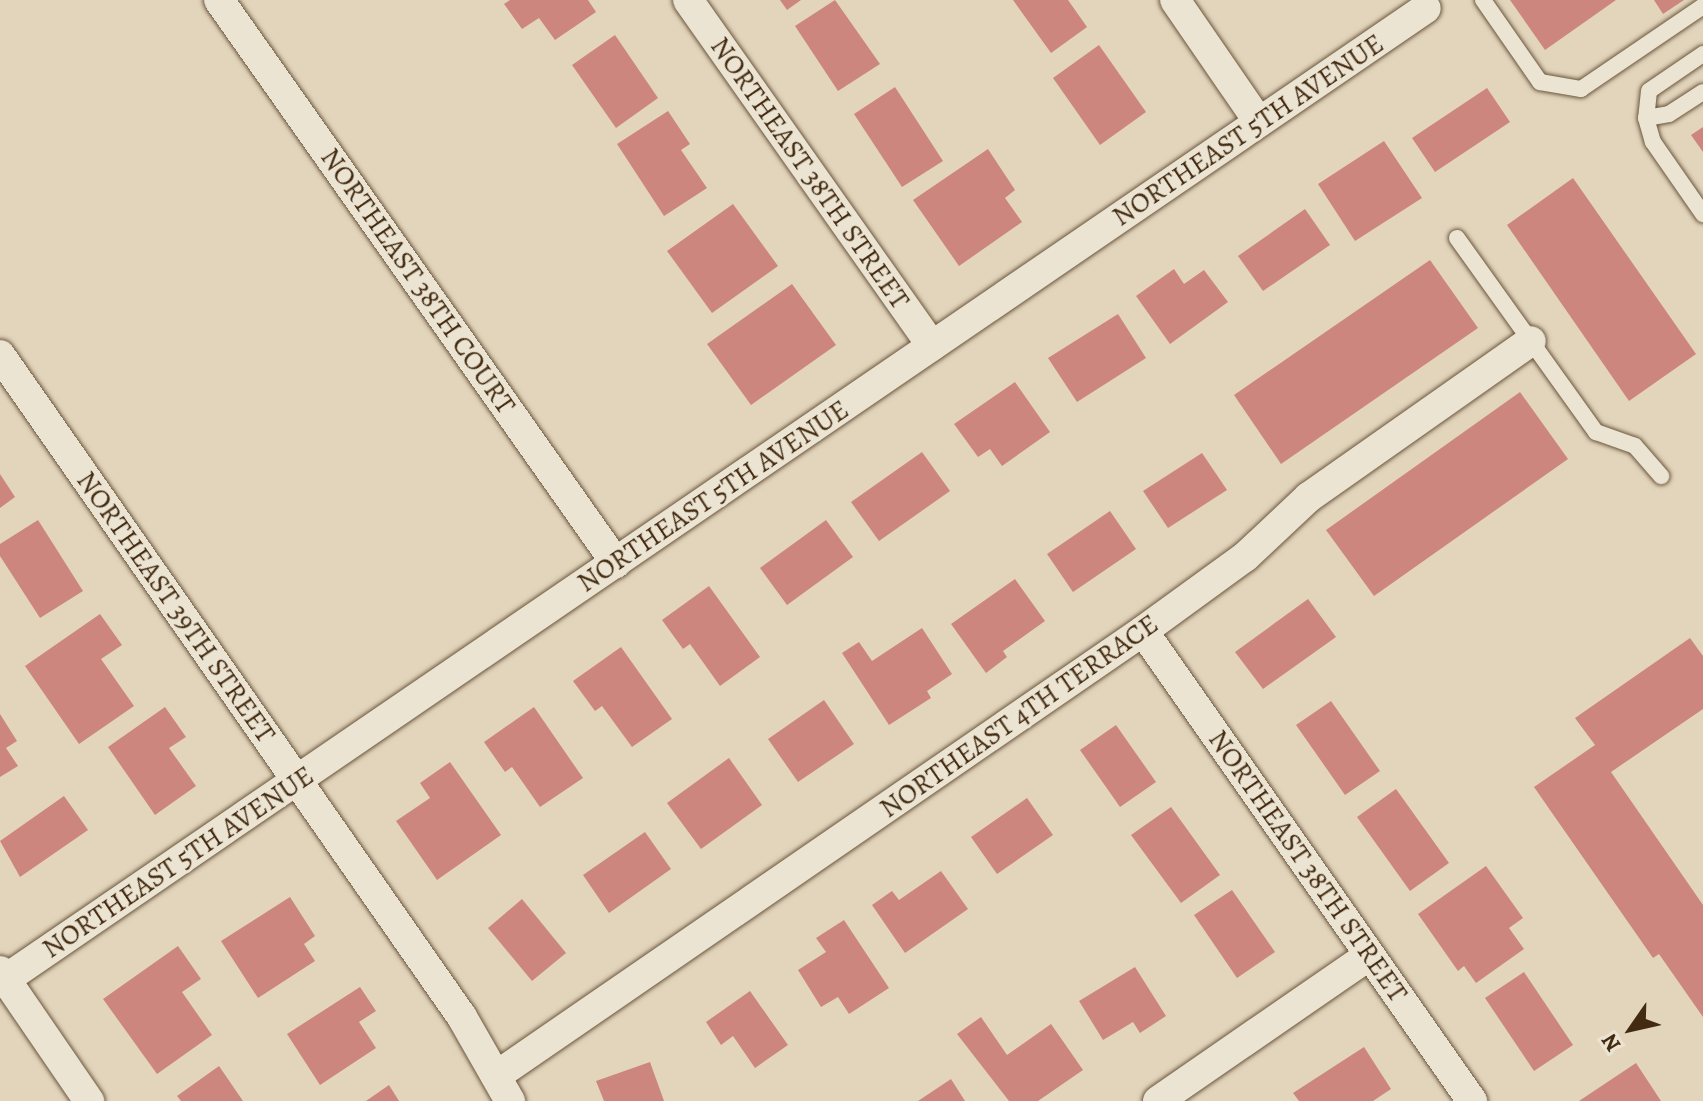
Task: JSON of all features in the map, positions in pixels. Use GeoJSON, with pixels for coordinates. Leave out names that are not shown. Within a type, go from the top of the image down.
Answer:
{"type":"FeatureCollection","features":[{"type":"Feature","properties":{"kind":"street","name":"NORTHEAST 38TH COURT"},"geometry":{"type":"LineString","coordinates":[[219,0],[616,563]]}},
{"type":"Feature","properties":{"kind":"street","name":"NORTHEAST 38TH STREET"},"geometry":{"type":"LineString","coordinates":[[688,0],[932,346]]}},
{"type":"Feature","properties":{"kind":"street"},"geometry":{"type":"LineString","coordinates":[[1175,0],[1259,122]]}},
{"type":"Feature","properties":{"kind":"street","name":"NORTHEAST 5TH AVENUE"},"geometry":{"type":"LineString","coordinates":[[2,978],[616,563],[1426,8]]}},
{"type":"Feature","properties":{"kind":"street","name":"NORTHEAST 4TH TERRACE"},"geometry":{"type":"LineString","coordinates":[[503,1089],[1245,557],[1309,497],[1531,341]]}},
{"type":"Feature","properties":{"kind":"street","name":"NORTHEAST 39TH STREET"},"geometry":{"type":"LineString","coordinates":[[0,355],[462,1017],[503,1089]]}},
{"type":"Feature","properties":{"kind":"street","name":"NORTHEAST 38TH STREET"},"geometry":{"type":"LineString","coordinates":[[1143,631],[1472,1101]]}},
{"type":"Feature","properties":{"kind":"street"},"geometry":{"type":"LineString","coordinates":[[1158,1101],[1370,955]]}},
{"type":"Feature","properties":{"kind":"street"},"geometry":{"type":"LineString","coordinates":[[2,978],[89,1101]]}},
{"type":"Feature","properties":{"kind":"lane"},"geometry":{"type":"LineString","coordinates":[[1483,0],[1540,82],[1581,89],[1703,6]]}},
{"type":"Feature","properties":{"kind":"lane"},"geometry":{"type":"LineString","coordinates":[[1703,54],[1649,91],[1646,118],[1653,142],[1703,214]]}},
{"type":"Feature","properties":{"kind":"lane"},"geometry":{"type":"LineString","coordinates":[[1646,118],[1669,114],[1703,92]]}},
{"type":"Feature","properties":{"kind":"lane"},"geometry":{"type":"LineString","coordinates":[[1457,238],[1596,432],[1635,446],[1661,476]]}},
{"type":"Feature","properties":{"kind":"building"},"geometry":{"type":"Polygon","coordinates":[[[510,0],[588,0],[596,12],[555,40],[539,18],[522,29],[504,4],[510,0]]]}},
{"type":"Feature","properties":{"kind":"building"},"geometry":{"type":"Polygon","coordinates":[[[780,0],[801,0],[787,10],[780,0]]]}},
{"type":"Feature","properties":{"kind":"building"},"geometry":{"type":"Polygon","coordinates":[[[835,0],[880,64],[838,91],[795,26],[835,0]]]}},
{"type":"Feature","properties":{"kind":"building"},"geometry":{"type":"Polygon","coordinates":[[[1013,0],[1068,0],[1087,27],[1051,53],[1013,0]]]}},
{"type":"Feature","properties":{"kind":"building"},"geometry":{"type":"Polygon","coordinates":[[[1510,0],[1616,0],[1545,50],[1510,0]]]}},
{"type":"Feature","properties":{"kind":"building"},"geometry":{"type":"Polygon","coordinates":[[[1654,0],[1684,0],[1663,14],[1654,0]]]}},
{"type":"Feature","properties":{"kind":"building"},"geometry":{"type":"Polygon","coordinates":[[[615,35],[658,98],[616,128],[572,65],[615,35]]]}},
{"type":"Feature","properties":{"kind":"building"},"geometry":{"type":"Polygon","coordinates":[[[1099,45],[1146,112],[1100,145],[1053,78],[1099,45]]]}},
{"type":"Feature","properties":{"kind":"building"},"geometry":{"type":"Polygon","coordinates":[[[895,87],[943,161],[902,187],[854,114],[895,87]]]}},
{"type":"Feature","properties":{"kind":"building"},"geometry":{"type":"Polygon","coordinates":[[[1487,88],[1510,122],[1435,172],[1412,138],[1487,88]]]}},
{"type":"Feature","properties":{"kind":"building"},"geometry":{"type":"Polygon","coordinates":[[[668,111],[690,144],[681,150],[707,188],[664,216],[617,144],[668,111]]]}},
{"type":"Feature","properties":{"kind":"building"},"geometry":{"type":"Polygon","coordinates":[[[1703,127],[1703,152],[1691,135],[1703,127]]]}},
{"type":"Feature","properties":{"kind":"building"},"geometry":{"type":"Polygon","coordinates":[[[1384,141],[1422,198],[1355,241],[1318,184],[1384,141]]]}},
{"type":"Feature","properties":{"kind":"building"},"geometry":{"type":"Polygon","coordinates":[[[988,149],[1015,190],[1005,198],[1022,222],[959,266],[913,200],[988,149]]]}},
{"type":"Feature","properties":{"kind":"building"},"geometry":{"type":"Polygon","coordinates":[[[1573,178],[1696,354],[1629,401],[1507,225],[1573,178]]]}},
{"type":"Feature","properties":{"kind":"building"},"geometry":{"type":"Polygon","coordinates":[[[733,204],[778,266],[712,313],[667,251],[733,204]]]}},
{"type":"Feature","properties":{"kind":"building"},"geometry":{"type":"Polygon","coordinates":[[[1305,209],[1330,245],[1263,291],[1238,256],[1305,209]]]}},
{"type":"Feature","properties":{"kind":"building"},"geometry":{"type":"Polygon","coordinates":[[[1430,260],[1478,328],[1281,464],[1234,395],[1430,260]]]}},
{"type":"Feature","properties":{"kind":"building"},"geometry":{"type":"Polygon","coordinates":[[[1174,269],[1184,284],[1204,270],[1228,302],[1170,344],[1136,296],[1174,269]]]}},
{"type":"Feature","properties":{"kind":"building"},"geometry":{"type":"Polygon","coordinates":[[[792,284],[836,345],[751,405],[707,344],[792,284]]]}},
{"type":"Feature","properties":{"kind":"building"},"geometry":{"type":"Polygon","coordinates":[[[1118,314],[1146,358],[1077,402],[1048,358],[1118,314]]]}},
{"type":"Feature","properties":{"kind":"building"},"geometry":{"type":"Polygon","coordinates":[[[1015,382],[1050,432],[1002,466],[990,449],[978,457],[954,424],[1015,382]]]}},
{"type":"Feature","properties":{"kind":"building"},"geometry":{"type":"Polygon","coordinates":[[[1520,392],[1568,459],[1374,596],[1326,530],[1520,392]]]}},
{"type":"Feature","properties":{"kind":"building"},"geometry":{"type":"Polygon","coordinates":[[[922,452],[950,491],[879,541],[851,502],[922,452]]]}},
{"type":"Feature","properties":{"kind":"building"},"geometry":{"type":"Polygon","coordinates":[[[1202,453],[1227,490],[1168,528],[1143,491],[1202,453]]]}},
{"type":"Feature","properties":{"kind":"building"},"geometry":{"type":"Polygon","coordinates":[[[0,474],[15,497],[0,508],[0,474]]]}},
{"type":"Feature","properties":{"kind":"building"},"geometry":{"type":"Polygon","coordinates":[[[1110,511],[1136,549],[1073,592],[1047,554],[1110,511]]]}},
{"type":"Feature","properties":{"kind":"building"},"geometry":{"type":"Polygon","coordinates":[[[38,520],[83,591],[40,618],[0,556],[0,544],[38,520]]]}},
{"type":"Feature","properties":{"kind":"building"},"geometry":{"type":"Polygon","coordinates":[[[826,520],[853,557],[787,605],[760,568],[826,520]]]}},
{"type":"Feature","properties":{"kind":"building"},"geometry":{"type":"Polygon","coordinates":[[[1015,579],[1045,621],[1003,651],[1007,657],[986,673],[951,624],[1015,579]]]}},
{"type":"Feature","properties":{"kind":"building"},"geometry":{"type":"Polygon","coordinates":[[[709,586],[760,657],[720,686],[690,644],[683,649],[662,620],[709,586]]]}},
{"type":"Feature","properties":{"kind":"building"},"geometry":{"type":"Polygon","coordinates":[[[1308,599],[1336,637],[1263,689],[1235,652],[1308,599]]]}},
{"type":"Feature","properties":{"kind":"building"},"geometry":{"type":"Polygon","coordinates":[[[100,614],[122,645],[101,659],[134,706],[79,744],[25,666],[100,614]]]}},
{"type":"Feature","properties":{"kind":"building"},"geometry":{"type":"Polygon","coordinates":[[[922,628],[952,674],[927,691],[931,698],[889,725],[842,653],[859,642],[872,661],[922,628]]]}},
{"type":"Feature","properties":{"kind":"building"},"geometry":{"type":"Polygon","coordinates":[[[1690,638],[1703,656],[1703,709],[1611,772],[1703,905],[1703,1017],[1659,954],[1653,958],[1534,787],[1595,745],[1575,718],[1690,638]]]}},
{"type":"Feature","properties":{"kind":"building"},"geometry":{"type":"Polygon","coordinates":[[[621,647],[672,719],[632,747],[602,706],[595,711],[573,681],[621,647]]]}},
{"type":"Feature","properties":{"kind":"building"},"geometry":{"type":"Polygon","coordinates":[[[824,700],[854,744],[798,782],[768,739],[824,700]]]}},
{"type":"Feature","properties":{"kind":"building"},"geometry":{"type":"Polygon","coordinates":[[[1331,701],[1380,771],[1345,795],[1296,725],[1331,701]]]}},
{"type":"Feature","properties":{"kind":"building"},"geometry":{"type":"Polygon","coordinates":[[[165,707],[186,737],[169,748],[196,786],[155,815],[108,747],[165,707]]]}},
{"type":"Feature","properties":{"kind":"building"},"geometry":{"type":"Polygon","coordinates":[[[534,707],[583,778],[540,807],[512,767],[505,772],[484,742],[534,707]]]}},
{"type":"Feature","properties":{"kind":"building"},"geometry":{"type":"Polygon","coordinates":[[[0,714],[17,741],[6,748],[18,766],[0,777],[0,714]]]}},
{"type":"Feature","properties":{"kind":"building"},"geometry":{"type":"Polygon","coordinates":[[[1116,725],[1156,782],[1120,807],[1080,750],[1116,725]]]}},
{"type":"Feature","properties":{"kind":"building"},"geometry":{"type":"Polygon","coordinates":[[[729,758],[762,805],[701,849],[667,803],[729,758]]]}},
{"type":"Feature","properties":{"kind":"building"},"geometry":{"type":"Polygon","coordinates":[[[450,762],[501,835],[437,880],[396,821],[430,798],[420,783],[450,762]]]}},
{"type":"Feature","properties":{"kind":"building"},"geometry":{"type":"Polygon","coordinates":[[[1396,789],[1449,863],[1410,891],[1357,817],[1396,789]]]}},
{"type":"Feature","properties":{"kind":"building"},"geometry":{"type":"Polygon","coordinates":[[[64,796],[88,830],[20,877],[0,841],[64,796]]]}},
{"type":"Feature","properties":{"kind":"building"},"geometry":{"type":"Polygon","coordinates":[[[1027,798],[1053,835],[997,874],[971,837],[1027,798]]]}},
{"type":"Feature","properties":{"kind":"building"},"geometry":{"type":"Polygon","coordinates":[[[1171,807],[1220,875],[1181,903],[1131,835],[1171,807]]]}},
{"type":"Feature","properties":{"kind":"building"},"geometry":{"type":"Polygon","coordinates":[[[645,832],[671,869],[609,913],[583,875],[645,832]]]}},
{"type":"Feature","properties":{"kind":"building"},"geometry":{"type":"Polygon","coordinates":[[[1486,866],[1523,918],[1509,928],[1524,949],[1476,983],[1464,966],[1458,971],[1418,914],[1486,866]]]}},
{"type":"Feature","properties":{"kind":"building"},"geometry":{"type":"Polygon","coordinates":[[[941,871],[968,909],[905,953],[872,905],[892,891],[899,900],[941,871]]]}},
{"type":"Feature","properties":{"kind":"building"},"geometry":{"type":"Polygon","coordinates":[[[1232,890],[1275,952],[1237,978],[1194,915],[1232,890]]]}},
{"type":"Feature","properties":{"kind":"building"},"geometry":{"type":"Polygon","coordinates":[[[290,897],[315,936],[304,944],[315,961],[258,998],[221,941],[290,897]]]}},
{"type":"Feature","properties":{"kind":"building"},"geometry":{"type":"Polygon","coordinates":[[[522,899],[566,953],[532,981],[488,928],[522,899]]]}},
{"type":"Feature","properties":{"kind":"building"},"geometry":{"type":"Polygon","coordinates":[[[844,920],[889,988],[849,1014],[838,997],[821,1007],[798,970],[826,952],[816,938],[844,920]]]}},
{"type":"Feature","properties":{"kind":"building"},"geometry":{"type":"Polygon","coordinates":[[[178,946],[201,979],[182,992],[212,1035],[157,1074],[103,999],[178,946]]]}},
{"type":"Feature","properties":{"kind":"building"},"geometry":{"type":"Polygon","coordinates":[[[1135,967],[1166,1016],[1140,1033],[1133,1022],[1103,1040],[1079,1001],[1135,967]]]}},
{"type":"Feature","properties":{"kind":"building"},"geometry":{"type":"Polygon","coordinates":[[[1524,972],[1573,1045],[1534,1071],[1485,998],[1524,972]]]}},
{"type":"Feature","properties":{"kind":"building"},"geometry":{"type":"Polygon","coordinates":[[[360,987],[376,1011],[359,1022],[376,1048],[320,1085],[287,1034],[360,987]]]}},
{"type":"Feature","properties":{"kind":"building"},"geometry":{"type":"Polygon","coordinates":[[[750,991],[788,1045],[755,1068],[733,1036],[721,1045],[706,1022],[750,991]]]}},
{"type":"Feature","properties":{"kind":"building"},"geometry":{"type":"Polygon","coordinates":[[[981,1017],[1007,1055],[1051,1024],[1083,1070],[1038,1101],[1009,1101],[957,1034],[981,1017]]]}},
{"type":"Feature","properties":{"kind":"building"},"geometry":{"type":"Polygon","coordinates":[[[1364,1047],[1391,1089],[1373,1101],[1299,1101],[1293,1093],[1364,1047]]]}},
{"type":"Feature","properties":{"kind":"building"},"geometry":{"type":"Polygon","coordinates":[[[650,1062],[664,1101],[604,1101],[596,1081],[650,1062]]]}},
{"type":"Feature","properties":{"kind":"building"},"geometry":{"type":"Polygon","coordinates":[[[1636,1063],[1661,1101],[1579,1101],[1636,1063]]]}},
{"type":"Feature","properties":{"kind":"building"},"geometry":{"type":"Polygon","coordinates":[[[219,1066],[243,1101],[181,1101],[177,1096],[219,1066]]]}},
{"type":"Feature","properties":{"kind":"building"},"geometry":{"type":"Polygon","coordinates":[[[951,1079],[965,1101],[918,1101],[951,1079]]]}},
{"type":"Feature","properties":{"kind":"building"},"geometry":{"type":"Polygon","coordinates":[[[389,1085],[399,1101],[366,1101],[389,1085]]]}}]}
